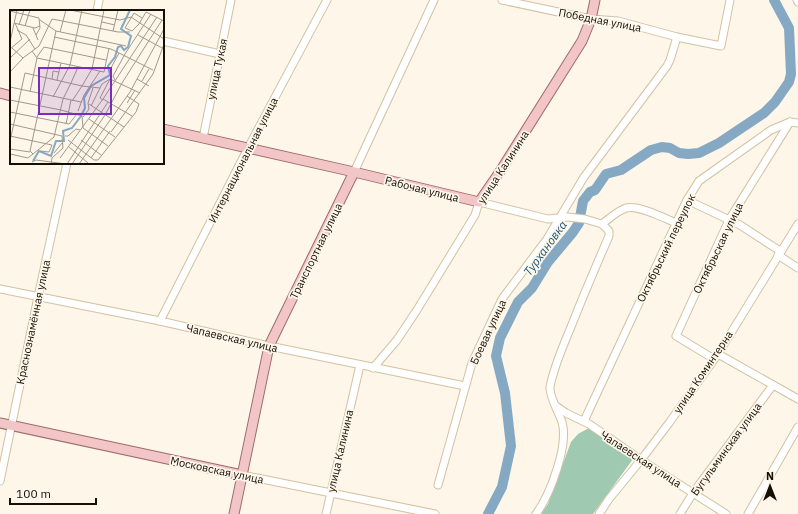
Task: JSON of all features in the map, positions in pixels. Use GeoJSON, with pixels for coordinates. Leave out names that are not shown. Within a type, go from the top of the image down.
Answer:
{"type":"FeatureCollection","features":[{"type":"Feature","properties":{"kind":"main road","name":"улица Калинина"},"geometry":{"type":"LineString","coordinates":[[479,202],[501,170],[582,41],[591,19],[595,0]]}},
{"type":"Feature","properties":{"kind":"main road"},"geometry":{"type":"LineString","coordinates":[[0,93],[10,96]]}},
{"type":"Feature","properties":{"kind":"main road","name":"Рабочая улица"},"geometry":{"type":"LineString","coordinates":[[164,129],[479,202]]}},
{"type":"Feature","properties":{"kind":"main road","name":"Транспортная улица"},"geometry":{"type":"LineString","coordinates":[[234,514],[269,346],[354,172]]}},
{"type":"Feature","properties":{"kind":"main road","name":"Московская улица"},"geometry":{"type":"LineString","coordinates":[[0,423],[242,475]]}},
{"type":"Feature","properties":{"kind":"street"},"geometry":{"type":"LineString","coordinates":[[97,10],[99,0]]}},
{"type":"Feature","properties":{"kind":"street","name":"улица Тукая"},"geometry":{"type":"LineString","coordinates":[[202,138],[231,0]]}},
{"type":"Feature","properties":{"kind":"street","name":"Интернациональная улица"},"geometry":{"type":"LineString","coordinates":[[160,322],[248,148],[327,0]]}},
{"type":"Feature","properties":{"kind":"street","name":"Транспортная улица"},"geometry":{"type":"LineString","coordinates":[[354,172],[434,0]]}},
{"type":"Feature","properties":{"kind":"street","name":"Победная улица"},"geometry":{"type":"LineString","coordinates":[[502,0],[591,19],[618,21],[677,37],[721,46],[730,0]]}},
{"type":"Feature","properties":{"kind":"street","name":"Боевая улица"},"geometry":{"type":"LineString","coordinates":[[438,485],[465,386],[480,344],[502,299],[547,239],[561,218],[584,177],[667,66],[677,37]]}},
{"type":"Feature","properties":{"kind":"street"},"geometry":{"type":"LineString","coordinates":[[164,41],[220,54]]}},
{"type":"Feature","properties":{"kind":"street","name":"Октябрьский переулок"},"geometry":{"type":"LineString","coordinates":[[584,421],[687,200],[699,181],[771,130],[790,122],[798,123]]}},
{"type":"Feature","properties":{"kind":"street","name":"Октябрьская улица"},"geometry":{"type":"LineString","coordinates":[[716,356],[676,336],[729,220],[790,122]]}},
{"type":"Feature","properties":{"kind":"street","name":"Краснознамённая улица"},"geometry":{"type":"LineString","coordinates":[[0,481],[67,164]]}},
{"type":"Feature","properties":{"kind":"street"},"geometry":{"type":"LineString","coordinates":[[687,200],[740,225],[798,268]]}},
{"type":"Feature","properties":{"kind":"street","name":"Рабочая улица"},"geometry":{"type":"LineString","coordinates":[[479,202],[548,219],[568,217],[585,219],[602,224]]}},
{"type":"Feature","properties":{"kind":"street","name":"улица Калинина"},"geometry":{"type":"LineString","coordinates":[[373,368],[397,340],[417,310],[475,215],[479,202]]}},
{"type":"Feature","properties":{"kind":"street"},"geometry":{"type":"LineString","coordinates":[[536,514],[542,506],[555,473],[564,438],[562,423],[550,390],[554,371],[586,288],[609,236],[609,231],[602,224],[626,208],[635,208],[646,211],[676,223]]}},
{"type":"Feature","properties":{"kind":"street","name":"улица Коминтерна"},"geometry":{"type":"LineString","coordinates":[[598,514],[641,460],[716,356],[798,224]]}},
{"type":"Feature","properties":{"kind":"street","name":"Чапаевская улица"},"geometry":{"type":"LineString","coordinates":[[0,289],[465,386]]}},
{"type":"Feature","properties":{"kind":"street"},"geometry":{"type":"LineString","coordinates":[[716,356],[798,399]]}},
{"type":"Feature","properties":{"kind":"street","name":"улица Калинина"},"geometry":{"type":"LineString","coordinates":[[326,514],[360,365]]}},
{"type":"Feature","properties":{"kind":"street","name":"Бугульминская улица"},"geometry":{"type":"LineString","coordinates":[[680,514],[693,493],[773,385]]}},
{"type":"Feature","properties":{"kind":"street","name":"Чапаевская улица"},"geometry":{"type":"LineString","coordinates":[[556,406],[566,413],[584,421],[641,460],[726,514]]}},
{"type":"Feature","properties":{"kind":"street"},"geometry":{"type":"LineString","coordinates":[[748,514],[798,427]]}},
{"type":"Feature","properties":{"kind":"street","name":"Московская улица"},"geometry":{"type":"LineString","coordinates":[[242,475],[423,513],[435,514]]}},
{"type":"Feature","properties":{"kind":"green space"},"geometry":{"type":"Polygon","coordinates":[[[589,428],[633,459],[593,514],[541,514],[548,504],[571,442],[578,434],[589,428]]]}},
{"type":"Feature","properties":{"kind":"waterway","name":"Турхановка"},"geometry":{"type":"LineString","coordinates":[[488,514],[502,487],[511,446],[505,393],[496,356],[500,338],[518,302],[532,288],[548,262],[573,232],[579,223],[583,201],[590,192],[595,190],[606,174],[621,170],[651,150],[662,147],[670,148],[679,153],[699,153],[719,143],[764,113],[775,102],[789,82],[791,74],[789,28],[774,0]]}}]}
